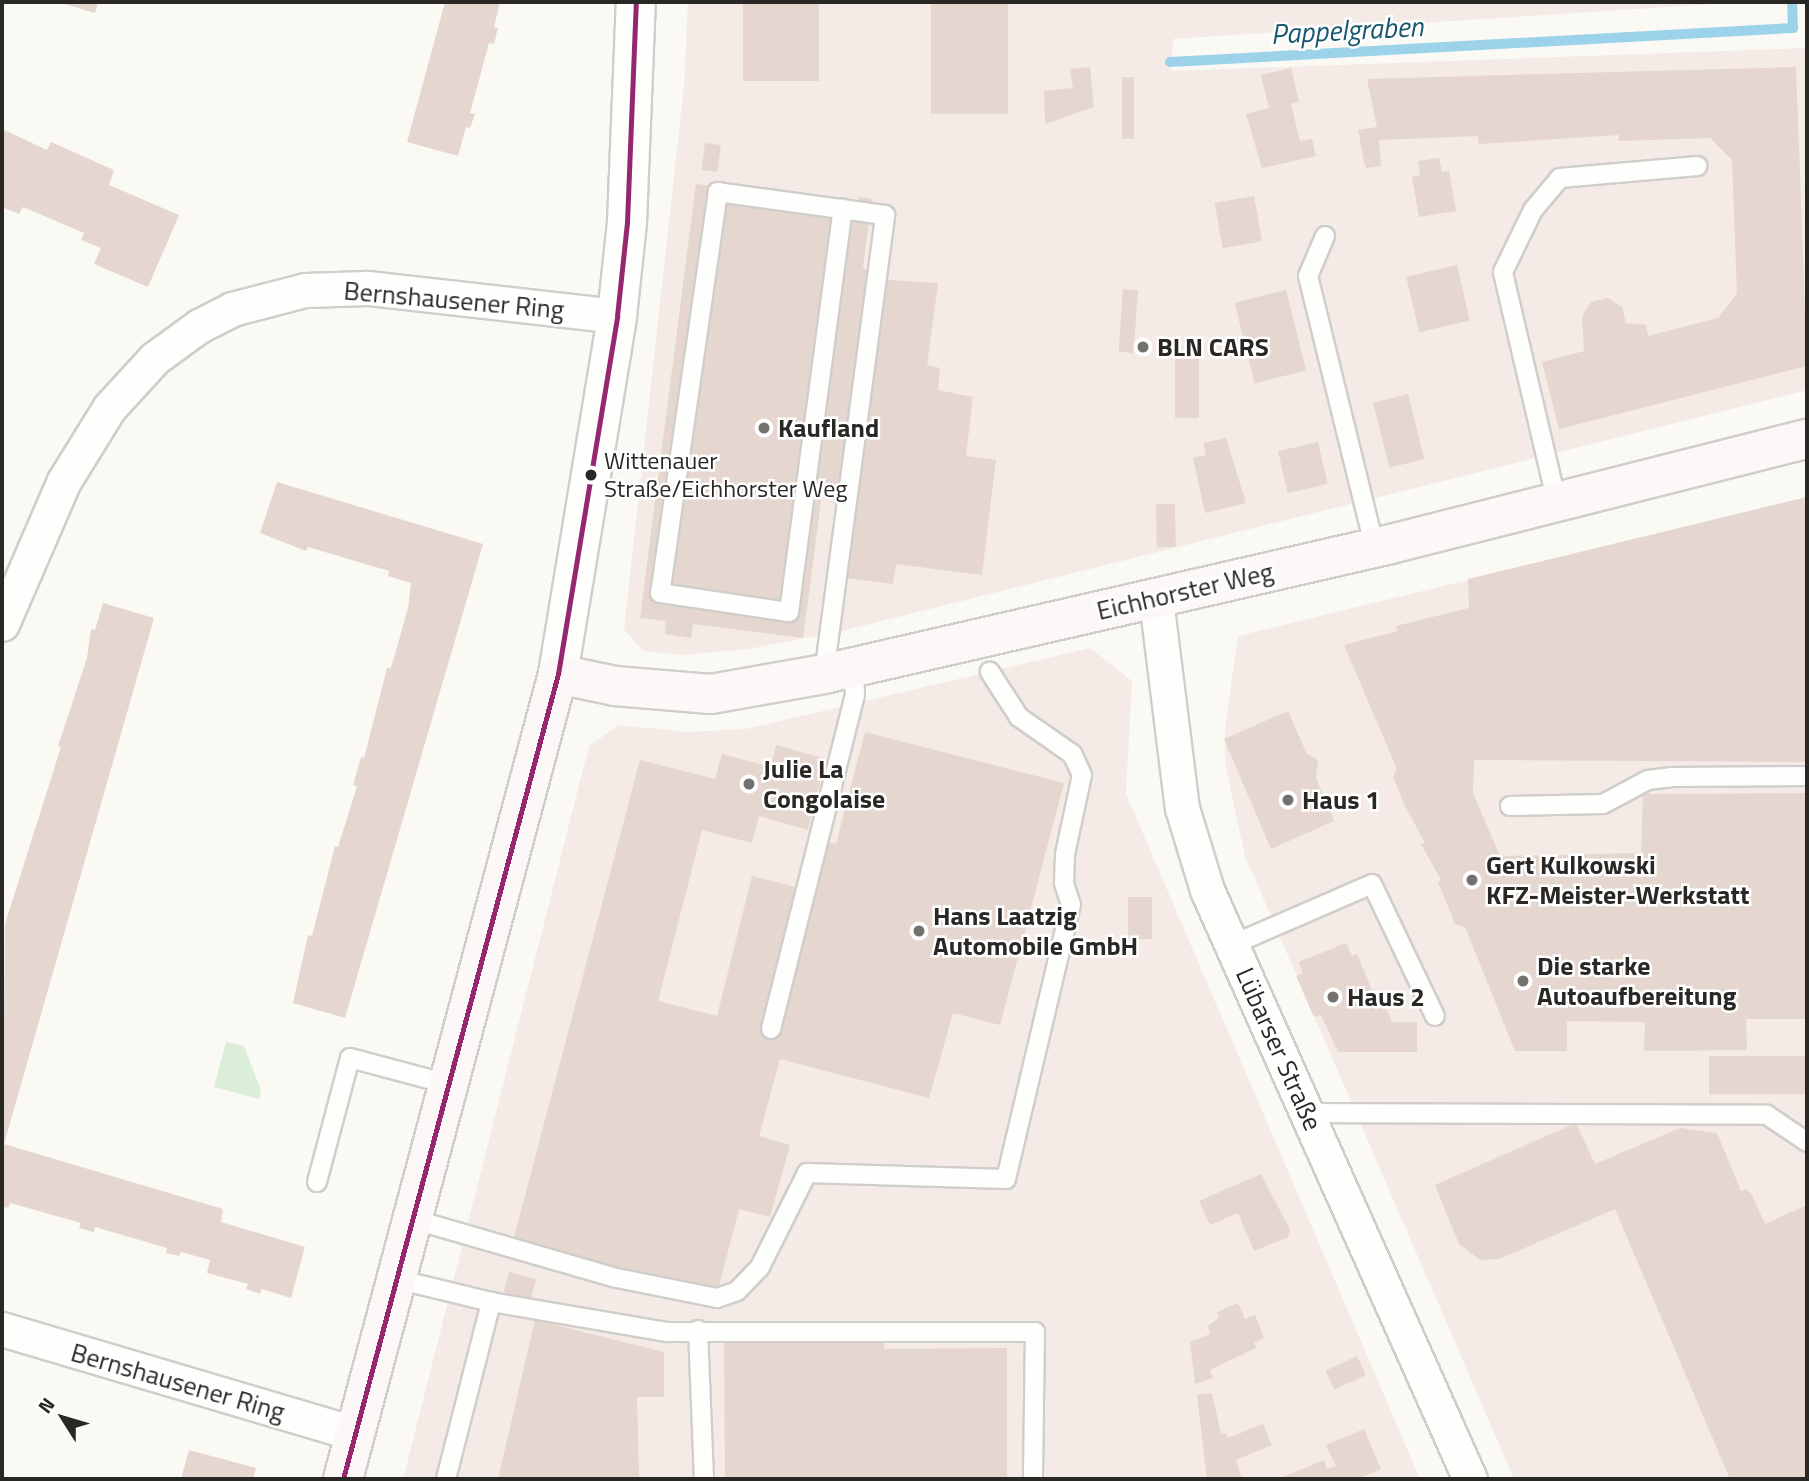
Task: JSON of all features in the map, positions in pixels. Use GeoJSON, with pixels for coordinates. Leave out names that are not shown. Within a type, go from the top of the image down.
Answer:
{"type":"FeatureCollection","features":[{"type":"Feature","properties":{"kind":"main road","name":"Eichhorster Weg"},"geometry":{"type":"LineString","coordinates":[[558,674],[615,685],[710,694],[839,671],[1375,548],[1807,439]]}},
{"type":"Feature","properties":{"kind":"main road"},"geometry":{"type":"LineString","coordinates":[[343,1479],[558,674]]}},
{"type":"Feature","properties":{"kind":"street"},"geometry":{"type":"LineString","coordinates":[[558,674],[617,316],[626,222],[636,2]]}},
{"type":"Feature","properties":{"kind":"street","name":"Bernshausener Ring"},"geometry":{"type":"LineString","coordinates":[[2,624],[64,481],[109,408],[155,358],[199,326],[232,309],[305,290],[368,288],[617,316]]}},
{"type":"Feature","properties":{"kind":"street","name":"Lübarser Straße"},"geometry":{"type":"LineString","coordinates":[[1156,600],[1182,808],[1207,890],[1234,944],[1306,1113],[1470,1479]]}},
{"type":"Feature","properties":{"kind":"street","name":"Bernshausener Ring"},"geometry":{"type":"LineString","coordinates":[[2,1329],[354,1433]]}},
{"type":"Feature","properties":{"kind":"lane"},"geometry":{"type":"LineString","coordinates":[[1557,503],[1503,272],[1532,210],[1560,178],[1697,166]]}},
{"type":"Feature","properties":{"kind":"lane"},"geometry":{"type":"LineString","coordinates":[[771,1030],[855,695],[839,671],[885,215],[844,209],[718,192],[660,593],[789,612],[844,209]]}},
{"type":"Feature","properties":{"kind":"lane"},"geometry":{"type":"LineString","coordinates":[[1325,236],[1308,276],[1375,548]]}},
{"type":"Feature","properties":{"kind":"lane"},"geometry":{"type":"LineString","coordinates":[[412,1219],[617,1278],[708,1296],[737,1291],[761,1267],[807,1173],[1006,1179],[1071,905],[1065,883],[1065,854],[1082,775],[1072,754],[1019,717],[990,673]]}},
{"type":"Feature","properties":{"kind":"lane"},"geometry":{"type":"LineString","coordinates":[[1510,806],[1603,804],[1647,780],[1671,777],[1807,776]]}},
{"type":"Feature","properties":{"kind":"lane"},"geometry":{"type":"LineString","coordinates":[[1234,944],[1372,884],[1435,1016]]}},
{"type":"Feature","properties":{"kind":"lane"},"geometry":{"type":"LineString","coordinates":[[317,1182],[350,1058],[448,1084]]}},
{"type":"Feature","properties":{"kind":"lane"},"geometry":{"type":"LineString","coordinates":[[1306,1113],[1767,1115],[1807,1142]]}},
{"type":"Feature","properties":{"kind":"lane"},"geometry":{"type":"LineString","coordinates":[[396,1279],[491,1302],[667,1332],[1035,1332],[1033,1479]]}},
{"type":"Feature","properties":{"kind":"lane"},"geometry":{"type":"LineString","coordinates":[[446,1479],[491,1302]]}},
{"type":"Feature","properties":{"kind":"lane"},"geometry":{"type":"LineString","coordinates":[[698,1330],[704,1479]]}},
{"type":"Feature","properties":{"kind":"shaded area"},"geometry":{"type":"Polygon","coordinates":[[[688,2],[1746,2],[1173,39],[1171,71],[1807,48],[1807,390],[838,632],[748,649],[682,655],[643,651],[624,629],[684,86],[688,2]]]}},
{"type":"Feature","properties":{"kind":"shaded area"},"geometry":{"type":"Polygon","coordinates":[[[1807,497],[1807,1479],[1514,1479],[1245,856],[1225,763],[1225,728],[1238,636],[1807,497]]]}},
{"type":"Feature","properties":{"kind":"shaded area"},"geometry":{"type":"Polygon","coordinates":[[[1090,648],[1132,681],[1126,794],[1420,1479],[403,1479],[589,746],[619,725],[686,732],[746,729],[1090,648]]]}},
{"type":"Feature","properties":{"kind":"green space"},"geometry":{"type":"Polygon","coordinates":[[[226,1042],[244,1046],[261,1090],[259,1099],[214,1087],[226,1042]]]}},
{"type":"Feature","properties":{"kind":"building"},"geometry":{"type":"Polygon","coordinates":[[[58,2],[98,2],[95,13],[58,2]]]}},
{"type":"Feature","properties":{"kind":"building"},"geometry":{"type":"Polygon","coordinates":[[[445,2],[500,2],[494,27],[498,28],[494,44],[489,43],[470,113],[475,114],[470,128],[466,127],[458,156],[407,142],[445,2]]]}},
{"type":"Feature","properties":{"kind":"building"},"geometry":{"type":"Polygon","coordinates":[[[743,2],[819,2],[819,81],[743,81],[743,2]]]}},
{"type":"Feature","properties":{"kind":"building"},"geometry":{"type":"Polygon","coordinates":[[[931,2],[1008,2],[1008,114],[931,114],[931,2]]]}},
{"type":"Feature","properties":{"kind":"building"},"geometry":{"type":"Polygon","coordinates":[[[1090,67],[1094,107],[1045,124],[1044,91],[1073,88],[1070,69],[1090,67]]]}},
{"type":"Feature","properties":{"kind":"building"},"geometry":{"type":"Polygon","coordinates":[[[1796,67],[1807,366],[1559,429],[1542,362],[1584,351],[1582,317],[1591,302],[1608,298],[1622,307],[1626,323],[1646,325],[1648,336],[1718,318],[1737,293],[1732,160],[1710,138],[1618,141],[1619,135],[1479,144],[1478,136],[1379,140],[1381,166],[1366,168],[1358,130],[1377,127],[1367,79],[1796,67]]]}},
{"type":"Feature","properties":{"kind":"building"},"geometry":{"type":"Polygon","coordinates":[[[1291,68],[1299,102],[1291,104],[1300,141],[1312,139],[1316,156],[1262,168],[1246,114],[1269,108],[1261,75],[1291,68]]]}},
{"type":"Feature","properties":{"kind":"building"},"geometry":{"type":"Polygon","coordinates":[[[1122,77],[1134,77],[1134,139],[1122,139],[1122,77]]]}},
{"type":"Feature","properties":{"kind":"building"},"geometry":{"type":"Polygon","coordinates":[[[2,129],[47,150],[51,142],[114,170],[109,185],[179,215],[148,287],[94,264],[101,248],[81,240],[84,233],[23,207],[19,214],[2,207],[2,129]]]}},
{"type":"Feature","properties":{"kind":"building"},"geometry":{"type":"Polygon","coordinates":[[[705,143],[721,145],[718,172],[702,170],[705,143]]]}},
{"type":"Feature","properties":{"kind":"building"},"geometry":{"type":"Polygon","coordinates":[[[1439,158],[1442,172],[1449,171],[1456,211],[1419,217],[1412,177],[1420,175],[1418,161],[1439,158]]]}},
{"type":"Feature","properties":{"kind":"building","name":"Kaufland"},"geometry":{"type":"Polygon","coordinates":[[[696,184],[858,204],[859,197],[872,199],[863,267],[873,279],[938,283],[927,365],[940,368],[938,390],[973,397],[966,456],[996,460],[982,575],[896,564],[893,584],[845,578],[842,486],[822,494],[803,638],[693,624],[691,638],[665,634],[666,621],[640,618],[696,184]]]}},
{"type":"Feature","properties":{"kind":"building"},"geometry":{"type":"Polygon","coordinates":[[[1254,196],[1262,241],[1223,248],[1215,203],[1254,196]]]}},
{"type":"Feature","properties":{"kind":"building"},"geometry":{"type":"Polygon","coordinates":[[[1457,265],[1470,321],[1419,332],[1406,277],[1457,265]]]}},
{"type":"Feature","properties":{"kind":"building"},"geometry":{"type":"Polygon","coordinates":[[[1123,289],[1138,290],[1134,353],[1119,352],[1123,289]]]}},
{"type":"Feature","properties":{"kind":"building"},"geometry":{"type":"Polygon","coordinates":[[[1286,290],[1306,371],[1255,383],[1235,303],[1286,290]]]}},
{"type":"Feature","properties":{"kind":"building"},"geometry":{"type":"Polygon","coordinates":[[[1175,359],[1199,359],[1199,418],[1175,418],[1175,359]]]}},
{"type":"Feature","properties":{"kind":"building"},"geometry":{"type":"Polygon","coordinates":[[[1408,394],[1424,459],[1389,468],[1373,403],[1408,394]]]}},
{"type":"Feature","properties":{"kind":"building"},"geometry":{"type":"Polygon","coordinates":[[[1226,438],[1246,503],[1205,513],[1193,458],[1206,455],[1203,443],[1226,438]]]}},
{"type":"Feature","properties":{"kind":"building"},"geometry":{"type":"Polygon","coordinates":[[[1318,442],[1328,484],[1288,493],[1278,451],[1318,442]]]}},
{"type":"Feature","properties":{"kind":"building"},"geometry":{"type":"Polygon","coordinates":[[[277,482],[483,544],[345,1018],[293,1003],[308,935],[312,936],[335,846],[338,847],[357,786],[353,785],[361,757],[364,758],[387,668],[391,668],[408,608],[411,583],[388,576],[389,571],[308,547],[306,551],[260,533],[277,482]]]}},
{"type":"Feature","properties":{"kind":"building"},"geometry":{"type":"Polygon","coordinates":[[[1807,497],[1807,762],[1474,760],[1473,793],[1500,856],[1641,853],[1643,794],[1807,793],[1807,1019],[1746,1019],[1747,1050],[1644,1051],[1645,1022],[1567,1021],[1567,1051],[1515,1051],[1465,927],[1455,924],[1438,882],[1441,880],[1421,844],[1425,843],[1393,777],[1397,769],[1344,645],[1398,631],[1396,626],[1469,608],[1468,579],[1807,497]]]}},
{"type":"Feature","properties":{"kind":"building"},"geometry":{"type":"Polygon","coordinates":[[[1156,504],[1175,504],[1176,547],[1157,547],[1156,504]]]}},
{"type":"Feature","properties":{"kind":"building"},"geometry":{"type":"Polygon","coordinates":[[[103,603],[154,618],[4,1144],[223,1209],[221,1222],[305,1247],[291,1298],[262,1289],[260,1294],[246,1289],[248,1284],[207,1273],[210,1260],[181,1252],[179,1256],[166,1253],[167,1248],[95,1227],[94,1232],[79,1228],[81,1223],[10,1203],[8,1208],[2,1206],[5,924],[87,658],[91,629],[95,630],[103,603]]]}},
{"type":"Feature","properties":{"kind":"building","name":"Haus 1"},"geometry":{"type":"Polygon","coordinates":[[[1288,711],[1307,754],[1318,760],[1316,778],[1334,821],[1271,849],[1224,739],[1288,711]]]}},
{"type":"Feature","properties":{"kind":"building"},"geometry":{"type":"Polygon","coordinates":[[[865,732],[1064,783],[1000,1025],[953,1013],[929,1098],[780,1059],[759,1136],[790,1145],[770,1217],[739,1209],[717,1294],[513,1241],[640,760],[715,779],[722,754],[771,767],[776,745],[826,759],[808,830],[759,816],[752,843],[702,830],[658,1001],[717,1016],[752,876],[811,891],[823,841],[836,844],[865,732]]]}},
{"type":"Feature","properties":{"kind":"building"},"geometry":{"type":"Polygon","coordinates":[[[1128,897],[1152,897],[1152,939],[1128,939],[1128,897]]]}},
{"type":"Feature","properties":{"kind":"building","name":"Haus 2"},"geometry":{"type":"Polygon","coordinates":[[[1346,943],[1352,956],[1357,954],[1373,992],[1354,1000],[1357,1005],[1380,995],[1392,1022],[1417,1022],[1417,1052],[1338,1052],[1321,1015],[1314,1017],[1296,976],[1303,973],[1299,962],[1346,943]]]}},
{"type":"Feature","properties":{"kind":"building"},"geometry":{"type":"Polygon","coordinates":[[[1709,1056],[1807,1056],[1807,1094],[1709,1094],[1709,1056]]]}},
{"type":"Feature","properties":{"kind":"building"},"geometry":{"type":"Polygon","coordinates":[[[1576,1123],[1595,1164],[1680,1128],[1717,1133],[1741,1191],[1747,1189],[1752,1195],[1765,1224],[1807,1205],[1807,1479],[1730,1479],[1615,1209],[1499,1259],[1480,1260],[1459,1244],[1435,1185],[1576,1123]]]}},
{"type":"Feature","properties":{"kind":"building"},"geometry":{"type":"Polygon","coordinates":[[[1261,1174],[1290,1230],[1288,1237],[1254,1251],[1238,1213],[1210,1225],[1199,1201],[1261,1174]]]}},
{"type":"Feature","properties":{"kind":"building"},"geometry":{"type":"Polygon","coordinates":[[[509,1272],[536,1279],[531,1300],[504,1292],[509,1272]]]}},
{"type":"Feature","properties":{"kind":"building"},"geometry":{"type":"Polygon","coordinates":[[[1238,1303],[1245,1319],[1255,1315],[1264,1338],[1254,1343],[1256,1348],[1210,1370],[1213,1378],[1195,1384],[1190,1342],[1210,1334],[1208,1326],[1219,1318],[1217,1312],[1238,1303]]]}},
{"type":"Feature","properties":{"kind":"building"},"geometry":{"type":"Polygon","coordinates":[[[535,1320],[664,1352],[664,1397],[637,1397],[639,1479],[498,1479],[535,1320]]]}},
{"type":"Feature","properties":{"kind":"building"},"geometry":{"type":"Polygon","coordinates":[[[724,1340],[884,1340],[884,1349],[1007,1348],[1007,1479],[725,1479],[724,1340]]]}},
{"type":"Feature","properties":{"kind":"building"},"geometry":{"type":"Polygon","coordinates":[[[1357,1356],[1366,1375],[1334,1390],[1325,1371],[1357,1356]]]}},
{"type":"Feature","properties":{"kind":"building"},"geometry":{"type":"Polygon","coordinates":[[[1212,1393],[1221,1434],[1226,1433],[1228,1438],[1263,1424],[1272,1445],[1236,1460],[1242,1479],[1207,1479],[1197,1395],[1212,1393]]]}},
{"type":"Feature","properties":{"kind":"building"},"geometry":{"type":"Polygon","coordinates":[[[1364,1429],[1381,1469],[1358,1479],[1278,1479],[1324,1460],[1327,1469],[1336,1466],[1326,1445],[1364,1429]]]}},
{"type":"Feature","properties":{"kind":"building"},"geometry":{"type":"Polygon","coordinates":[[[189,1450],[256,1468],[253,1479],[181,1479],[189,1450]]]}},
{"type":"Feature","properties":{"kind":"waterway","name":"Pappelgraben"},"geometry":{"type":"LineString","coordinates":[[1170,62],[1793,28],[1792,2]]}},
{"type":"Feature","properties":{"kind":"transit line"},"geometry":{"type":"LineString","coordinates":[[343,1479],[558,674],[617,316],[627,222],[636,2]]}},
{"type":"Feature","properties":{"kind":"place","name":"BLN CARS"},"geometry":{"type":"Point","coordinates":[1143,347]}},
{"type":"Feature","properties":{"kind":"place","name":"Kaufland"},"geometry":{"type":"Point","coordinates":[764,428]}},
{"type":"Feature","properties":{"kind":"place","name":"Wittenauer Straße/Eichhorster Weg"},"geometry":{"type":"Point","coordinates":[591,475]}},
{"type":"Feature","properties":{"kind":"place","name":"Julie La Congolaise"},"geometry":{"type":"Point","coordinates":[749,784]}},
{"type":"Feature","properties":{"kind":"place","name":"Haus 1"},"geometry":{"type":"Point","coordinates":[1288,800]}},
{"type":"Feature","properties":{"kind":"place","name":"Gert Kulkowski KFZ-Meister-Werkstatt"},"geometry":{"type":"Point","coordinates":[1472,880]}},
{"type":"Feature","properties":{"kind":"place","name":"Hans Laatzig Automobile GmbH"},"geometry":{"type":"Point","coordinates":[919,931]}},
{"type":"Feature","properties":{"kind":"place","name":"Die starke Autoaufbereitung"},"geometry":{"type":"Point","coordinates":[1523,981]}},
{"type":"Feature","properties":{"kind":"place","name":"Haus 2"},"geometry":{"type":"Point","coordinates":[1333,997]}}]}
